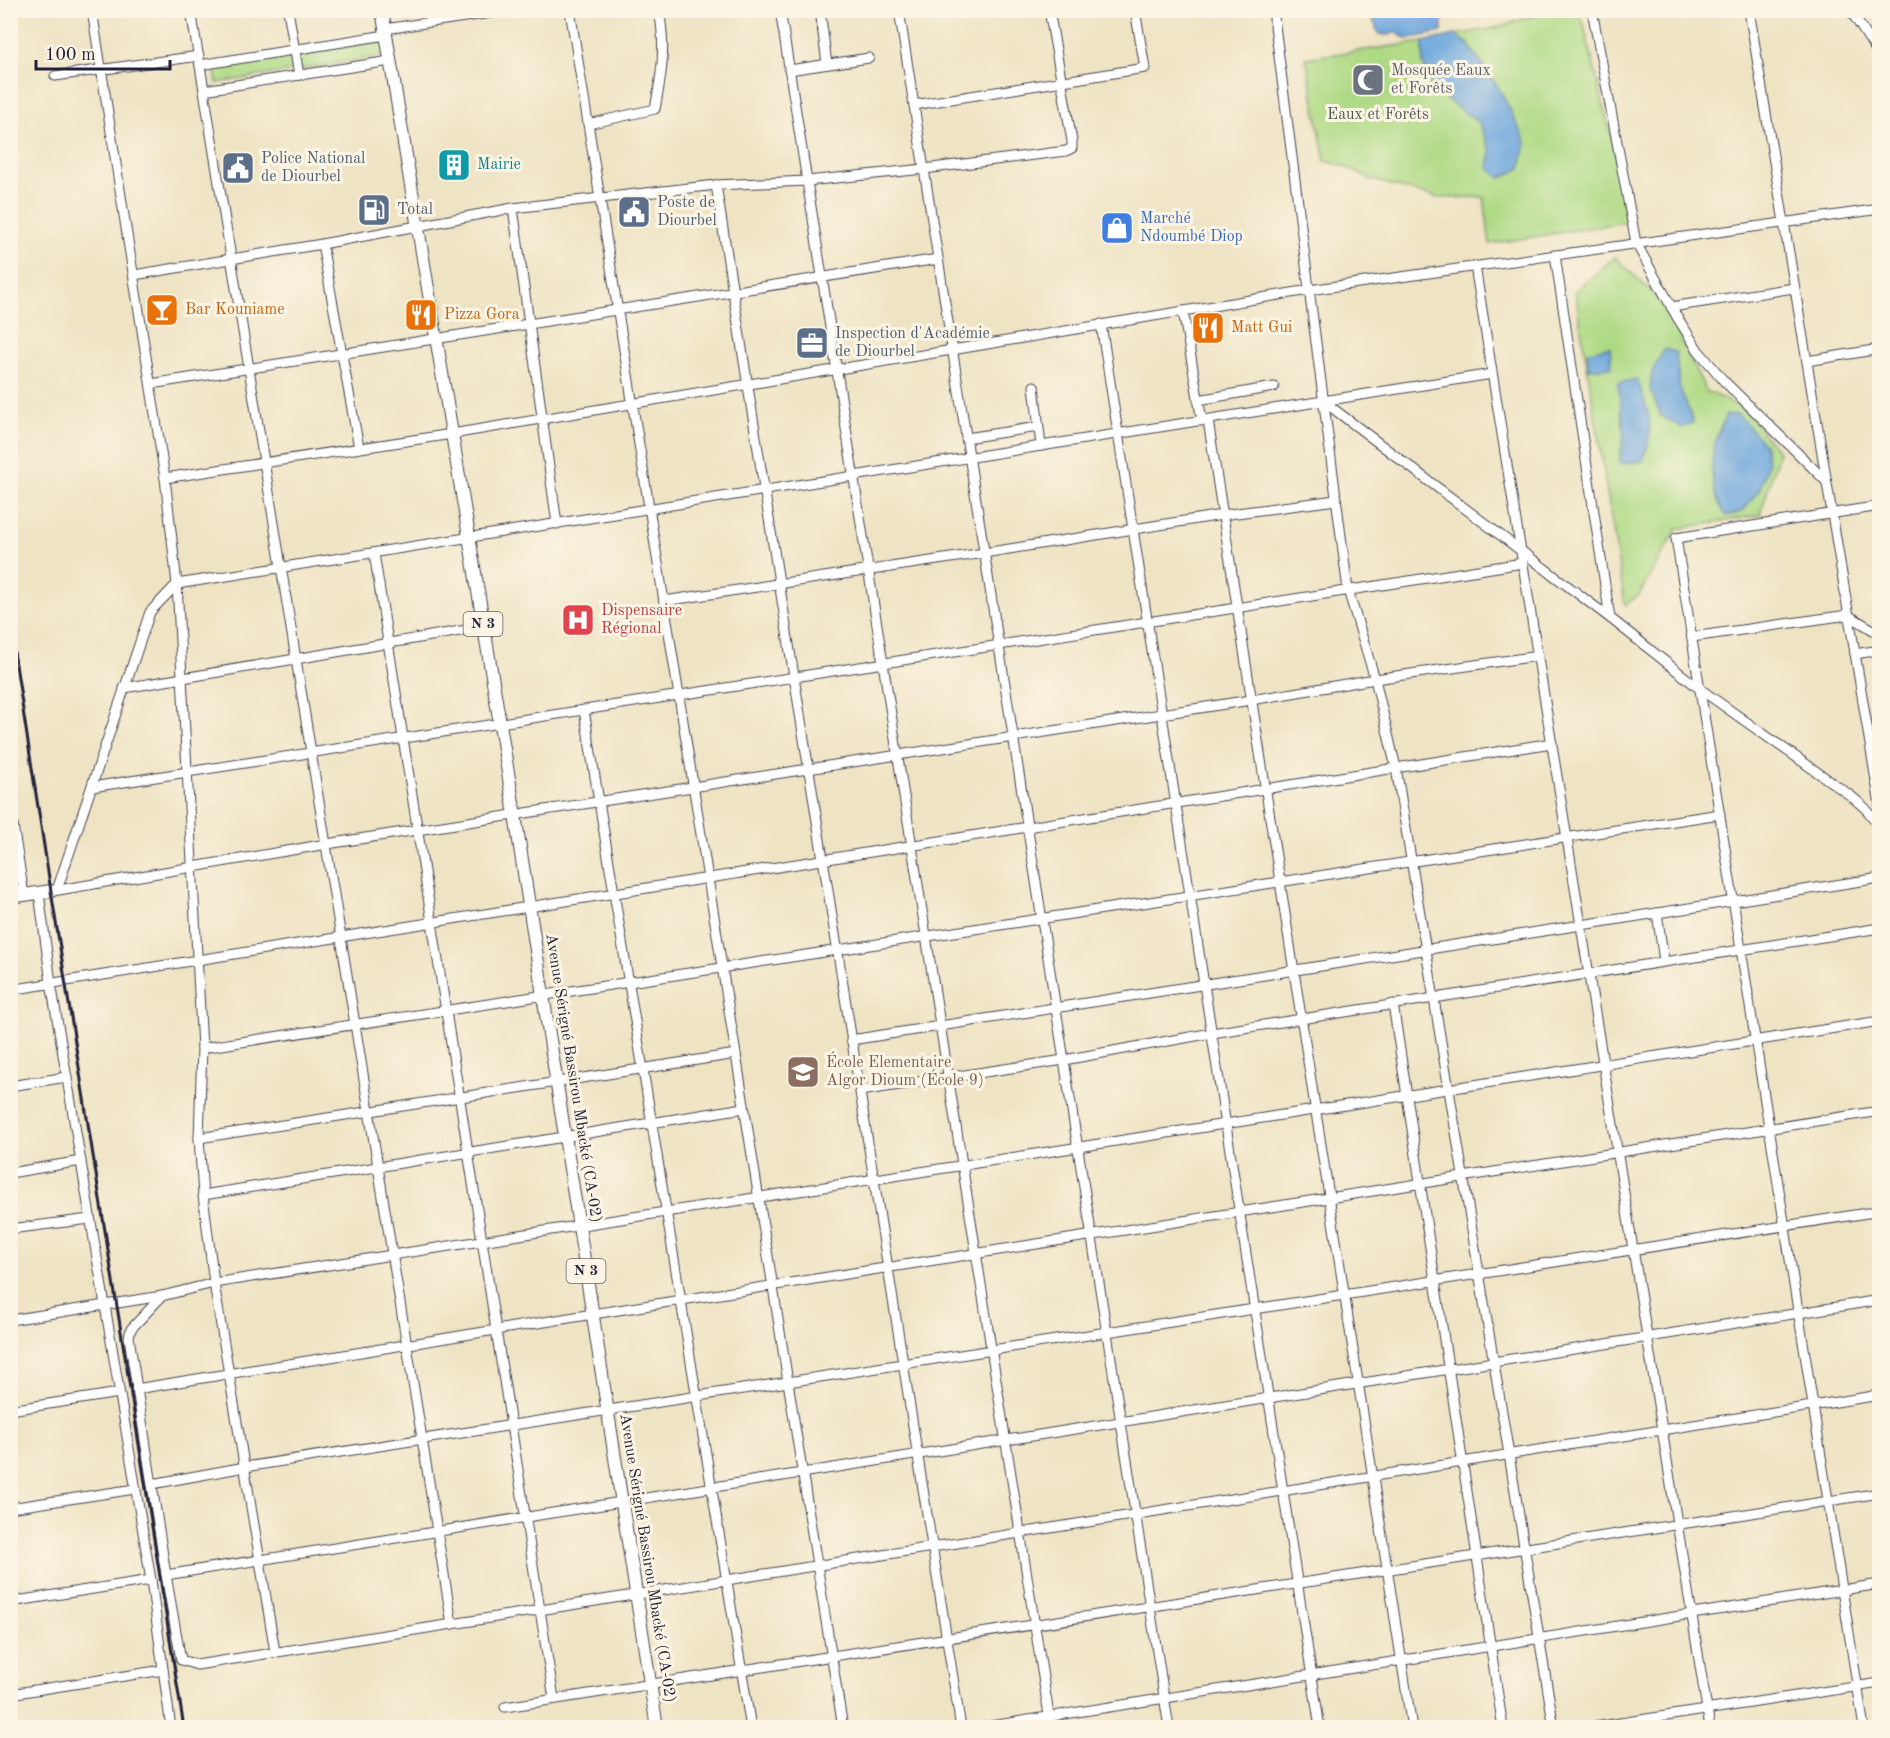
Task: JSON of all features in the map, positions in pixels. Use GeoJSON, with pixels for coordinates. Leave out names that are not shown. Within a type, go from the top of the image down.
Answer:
{"type":"FeatureCollection","features":[{"type":"Feature","properties":{"kind":"main road","name":"N 3"},"geometry":{"type":"LineString","coordinates":[[382,10],[452,434]]}},
{"type":"Feature","properties":{"kind":"main road","name":"Avenue Sérigné Bassirou Mbacké (CA-02)"},"geometry":{"type":"LineString","coordinates":[[452,434],[515,815],[657,1728]]}},
{"type":"Feature","properties":{"kind":"main road"},"geometry":{"type":"LineString","coordinates":[[10,897],[49,892]]}},
{"type":"Feature","properties":{"kind":"street"},"geometry":{"type":"LineString","coordinates":[[92,10],[165,478],[177,584],[202,1048],[199,1138],[203,1195],[214,1283],[275,1653]]}},
{"type":"Feature","properties":{"kind":"street"},"geometry":{"type":"LineString","coordinates":[[191,10],[452,1624]]}},
{"type":"Feature","properties":{"kind":"street"},"geometry":{"type":"LineString","coordinates":[[288,10],[299,75]]}},
{"type":"Feature","properties":{"kind":"street"},"geometry":{"type":"LineString","coordinates":[[55,76],[295,49],[511,10]]}},
{"type":"Feature","properties":{"kind":"street"},"geometry":{"type":"LineString","coordinates":[[570,10],[843,1728]]}},
{"type":"Feature","properties":{"kind":"street"},"geometry":{"type":"LineString","coordinates":[[588,124],[656,109],[663,68],[664,35],[659,10]]}},
{"type":"Feature","properties":{"kind":"street"},"geometry":{"type":"LineString","coordinates":[[780,10],[1051,1728]]}},
{"type":"Feature","properties":{"kind":"street"},"geometry":{"type":"LineString","coordinates":[[820,10],[827,64]]}},
{"type":"Feature","properties":{"kind":"street"},"geometry":{"type":"LineString","coordinates":[[899,10],[1169,1728]]}},
{"type":"Feature","properties":{"kind":"street"},"geometry":{"type":"LineString","coordinates":[[134,275],[322,244],[513,208],[716,185],[807,181],[924,169],[1066,151],[1072,148],[1049,10]]}},
{"type":"Feature","properties":{"kind":"street"},"geometry":{"type":"LineString","coordinates":[[914,105],[1145,68],[1136,10]]}},
{"type":"Feature","properties":{"kind":"street"},"geometry":{"type":"LineString","coordinates":[[1273,10],[1348,590],[1375,679],[1396,768],[1554,1728]]}},
{"type":"Feature","properties":{"kind":"street"},"geometry":{"type":"LineString","coordinates":[[1592,10],[1636,243],[1671,307],[1698,350],[1724,381],[1825,480]]}},
{"type":"Feature","properties":{"kind":"street"},"geometry":{"type":"LineString","coordinates":[[1749,10],[1880,805]]}},
{"type":"Feature","properties":{"kind":"street"},"geometry":{"type":"LineString","coordinates":[[1850,10],[1880,56]]}},
{"type":"Feature","properties":{"kind":"street"},"geometry":{"type":"LineString","coordinates":[[789,70],[869,58]]}},
{"type":"Feature","properties":{"kind":"street"},"geometry":{"type":"LineString","coordinates":[[204,90],[390,61]]}},
{"type":"Feature","properties":{"kind":"street"},"geometry":{"type":"LineString","coordinates":[[716,185],[961,1728]]}},
{"type":"Feature","properties":{"kind":"street"},"geometry":{"type":"LineString","coordinates":[[513,208],[557,524]]}},
{"type":"Feature","properties":{"kind":"street"},"geometry":{"type":"LineString","coordinates":[[165,478],[452,434],[1309,290],[1880,209]]}},
{"type":"Feature","properties":{"kind":"street"},"geometry":{"type":"LineString","coordinates":[[322,244],[359,448]]}},
{"type":"Feature","properties":{"kind":"street"},"geometry":{"type":"LineString","coordinates":[[1555,255],[1610,618]]}},
{"type":"Feature","properties":{"kind":"street"},"geometry":{"type":"LineString","coordinates":[[150,384],[938,259]]}},
{"type":"Feature","properties":{"kind":"street"},"geometry":{"type":"LineString","coordinates":[[1475,266],[1710,1728]]}},
{"type":"Feature","properties":{"kind":"street"},"geometry":{"type":"LineString","coordinates":[[1671,307],[1794,288]]}},
{"type":"Feature","properties":{"kind":"street"},"geometry":{"type":"LineString","coordinates":[[1183,311],[1198,400],[1205,420],[1222,515],[1412,1728]]}},
{"type":"Feature","properties":{"kind":"street"},"geometry":{"type":"LineString","coordinates":[[1101,324],[1320,1728]]}},
{"type":"Feature","properties":{"kind":"street"},"geometry":{"type":"LineString","coordinates":[[1807,361],[1880,350]]}},
{"type":"Feature","properties":{"kind":"street"},"geometry":{"type":"LineString","coordinates":[[171,1728],[151,1580],[51,983],[49,892],[92,787],[150,612],[177,584],[1492,374]]}},
{"type":"Feature","properties":{"kind":"street"},"geometry":{"type":"LineString","coordinates":[[1034,386],[1041,446]]}},
{"type":"Feature","properties":{"kind":"street"},"geometry":{"type":"LineString","coordinates":[[1198,400],[1274,387]]}},
{"type":"Feature","properties":{"kind":"street"},"geometry":{"type":"LineString","coordinates":[[1323,401],[1700,689],[1851,796],[1880,826]]}},
{"type":"Feature","properties":{"kind":"street"},"geometry":{"type":"LineString","coordinates":[[966,438],[1038,427]]}},
{"type":"Feature","properties":{"kind":"street"},"geometry":{"type":"LineString","coordinates":[[664,601],[1222,515],[1336,500]]}},
{"type":"Feature","properties":{"kind":"street"},"geometry":{"type":"LineString","coordinates":[[1864,1728],[1676,538],[1880,506]]}},
{"type":"Feature","properties":{"kind":"street"},"geometry":{"type":"LineString","coordinates":[[374,553],[554,1700]]}},
{"type":"Feature","properties":{"kind":"street"},"geometry":{"type":"LineString","coordinates":[[92,787],[1523,563]]}},
{"type":"Feature","properties":{"kind":"street"},"geometry":{"type":"LineString","coordinates":[[1692,637],[1848,615],[1880,634]]}},
{"type":"Feature","properties":{"kind":"street"},"geometry":{"type":"LineString","coordinates":[[124,688],[484,627]]}},
{"type":"Feature","properties":{"kind":"street"},"geometry":{"type":"LineString","coordinates":[[1855,654],[1880,650]]}},
{"type":"Feature","properties":{"kind":"street"},"geometry":{"type":"LineString","coordinates":[[49,892],[327,844],[1013,738],[1375,679],[1538,656]]}},
{"type":"Feature","properties":{"kind":"street"},"geometry":{"type":"LineString","coordinates":[[584,710],[751,1728]]}},
{"type":"Feature","properties":{"kind":"street"},"geometry":{"type":"LineString","coordinates":[[10,990],[1552,743]]}},
{"type":"Feature","properties":{"kind":"street"},"geometry":{"type":"LineString","coordinates":[[10,806],[24,895]]}},
{"type":"Feature","properties":{"kind":"street"},"geometry":{"type":"LineString","coordinates":[[202,1048],[1720,814]]}},
{"type":"Feature","properties":{"kind":"street"},"geometry":{"type":"LineString","coordinates":[[852,1040],[1880,878]]}},
{"type":"Feature","properties":{"kind":"street"},"geometry":{"type":"LineString","coordinates":[[1657,913],[1664,962]]}},
{"type":"Feature","properties":{"kind":"street"},"geometry":{"type":"LineString","coordinates":[[860,1091],[1064,1060],[1393,1004],[1880,928]]}},
{"type":"Feature","properties":{"kind":"street"},"geometry":{"type":"LineString","coordinates":[[1393,1004],[1503,1728]]}},
{"type":"Feature","properties":{"kind":"street"},"geometry":{"type":"LineString","coordinates":[[10,1320],[162,1296],[214,1283],[1880,1021]]}},
{"type":"Feature","properties":{"kind":"street"},"geometry":{"type":"LineString","coordinates":[[199,1138],[736,1054]]}},
{"type":"Feature","properties":{"kind":"street"},"geometry":{"type":"LineString","coordinates":[[10,1086],[67,1077]]}},
{"type":"Feature","properties":{"kind":"street"},"geometry":{"type":"LineString","coordinates":[[203,1195],[744,1108]]}},
{"type":"Feature","properties":{"kind":"street"},"geometry":{"type":"LineString","coordinates":[[136,1389],[593,1314],[1880,1111]]}},
{"type":"Feature","properties":{"kind":"street"},"geometry":{"type":"LineString","coordinates":[[10,1173],[81,1161]]}},
{"type":"Feature","properties":{"kind":"street"},"geometry":{"type":"LineString","coordinates":[[152,1484],[245,1467],[1880,1211]]}},
{"type":"Feature","properties":{"kind":"street"},"geometry":{"type":"LineString","coordinates":[[10,1229],[90,1219]]}},
{"type":"Feature","properties":{"kind":"street"},"geometry":{"type":"LineString","coordinates":[[162,1296],[131,1329],[129,1337],[181,1660],[197,1665],[1880,1395]]}},
{"type":"Feature","properties":{"kind":"street"},"geometry":{"type":"LineString","coordinates":[[166,1575],[1880,1300]]}},
{"type":"Feature","properties":{"kind":"street"},"geometry":{"type":"LineString","coordinates":[[10,1410],[119,1393]]}},
{"type":"Feature","properties":{"kind":"street"},"geometry":{"type":"LineString","coordinates":[[10,1508],[135,1489]]}},
{"type":"Feature","properties":{"kind":"street"},"geometry":{"type":"LineString","coordinates":[[505,1707],[1880,1492]]}},
{"type":"Feature","properties":{"kind":"street"},"geometry":{"type":"LineString","coordinates":[[10,1602],[151,1580]]}},
{"type":"Feature","properties":{"kind":"street"},"geometry":{"type":"LineString","coordinates":[[978,1728],[1880,1584]]}},
{"type":"Feature","properties":{"kind":"street"},"geometry":{"type":"LineString","coordinates":[[10,1694],[163,1670]]}},
{"type":"Feature","properties":{"kind":"street"},"geometry":{"type":"LineString","coordinates":[[1588,1728],[1880,1683]]}},
{"type":"Feature","properties":{"kind":"green space","name":"Eaux et Forêts"},"geometry":{"type":"Polygon","coordinates":[[[1575,11],[1583,21],[1632,221],[1490,244],[1484,197],[1439,198],[1369,179],[1344,166],[1325,161],[1306,58],[1423,42],[1423,62],[1434,90],[1479,123],[1502,178],[1469,44],[1455,35],[1500,27],[1538,14],[1575,11]]]}},
{"type":"Feature","properties":{"kind":"green space"},"geometry":{"type":"Polygon","coordinates":[[[383,41],[385,56],[217,83],[214,67],[383,41]]]}},
{"type":"Feature","properties":{"kind":"green space"},"geometry":{"type":"Polygon","coordinates":[[[1615,257],[1663,303],[1706,391],[1741,407],[1779,452],[1760,515],[1677,529],[1639,595],[1625,605],[1575,291],[1615,257]]]}},
{"type":"Feature","properties":{"kind":"water"},"geometry":{"type":"Polygon","coordinates":[[[1369,11],[1435,11],[1442,18],[1442,32],[1407,39],[1395,32],[1389,35],[1379,34],[1369,11]]]}},
{"type":"Feature","properties":{"kind":"water"},"geometry":{"type":"Polygon","coordinates":[[[1455,35],[1468,44],[1501,92],[1526,142],[1521,168],[1501,178],[1488,168],[1491,151],[1479,123],[1434,90],[1423,62],[1423,42],[1455,35]]]}},
{"type":"Feature","properties":{"kind":"water"},"geometry":{"type":"Polygon","coordinates":[[[1610,347],[1612,367],[1589,369],[1587,351],[1610,347]]]}},
{"type":"Feature","properties":{"kind":"water"},"geometry":{"type":"Polygon","coordinates":[[[1664,349],[1676,352],[1679,385],[1693,422],[1683,428],[1661,416],[1650,389],[1652,372],[1664,349]]]}},
{"type":"Feature","properties":{"kind":"water"},"geometry":{"type":"Polygon","coordinates":[[[1637,379],[1648,411],[1650,428],[1647,449],[1643,461],[1619,464],[1624,435],[1618,383],[1637,379]]]}},
{"type":"Feature","properties":{"kind":"water"},"geometry":{"type":"Polygon","coordinates":[[[1738,414],[1764,444],[1768,463],[1760,489],[1742,512],[1726,516],[1715,492],[1712,474],[1713,455],[1716,439],[1726,415],[1738,414]]]}},
{"type":"Feature","properties":{"kind":"railway"},"geometry":{"type":"LineString","coordinates":[[10,626],[184,1728]]}},
{"type":"Feature","properties":{"kind":"place","name":"Mosquée Eaux et Forêts"},"geometry":{"type":"Point","coordinates":[1368,80]}},
{"type":"Feature","properties":{"kind":"place","name":"Mairie"},"geometry":{"type":"Point","coordinates":[454,165]}},
{"type":"Feature","properties":{"kind":"place","name":"Police National de Diourbel"},"geometry":{"type":"Point","coordinates":[238,168]}},
{"type":"Feature","properties":{"kind":"place","name":"Total"},"geometry":{"type":"Point","coordinates":[374,210]}},
{"type":"Feature","properties":{"kind":"place","name":"Poste de Diourbel"},"geometry":{"type":"Point","coordinates":[634,212]}},
{"type":"Feature","properties":{"kind":"place","name":"Marché Ndoumbé Diop"},"geometry":{"type":"Point","coordinates":[1117,228]}},
{"type":"Feature","properties":{"kind":"place","name":"Bar Kouniame"},"geometry":{"type":"Point","coordinates":[162,310]}},
{"type":"Feature","properties":{"kind":"place","name":"Pizza Gora"},"geometry":{"type":"Point","coordinates":[421,315]}},
{"type":"Feature","properties":{"kind":"place","name":"Matt Gui"},"geometry":{"type":"Point","coordinates":[1208,328]}},
{"type":"Feature","properties":{"kind":"place","name":"Inspection d'Académie de Diourbel"},"geometry":{"type":"Point","coordinates":[812,343]}},
{"type":"Feature","properties":{"kind":"place","name":"Dispensaire Régional"},"geometry":{"type":"Point","coordinates":[578,620]}},
{"type":"Feature","properties":{"kind":"place","name":"École Elementaire Algor Dioum (École 9)"},"geometry":{"type":"Point","coordinates":[803,1072]}}]}
